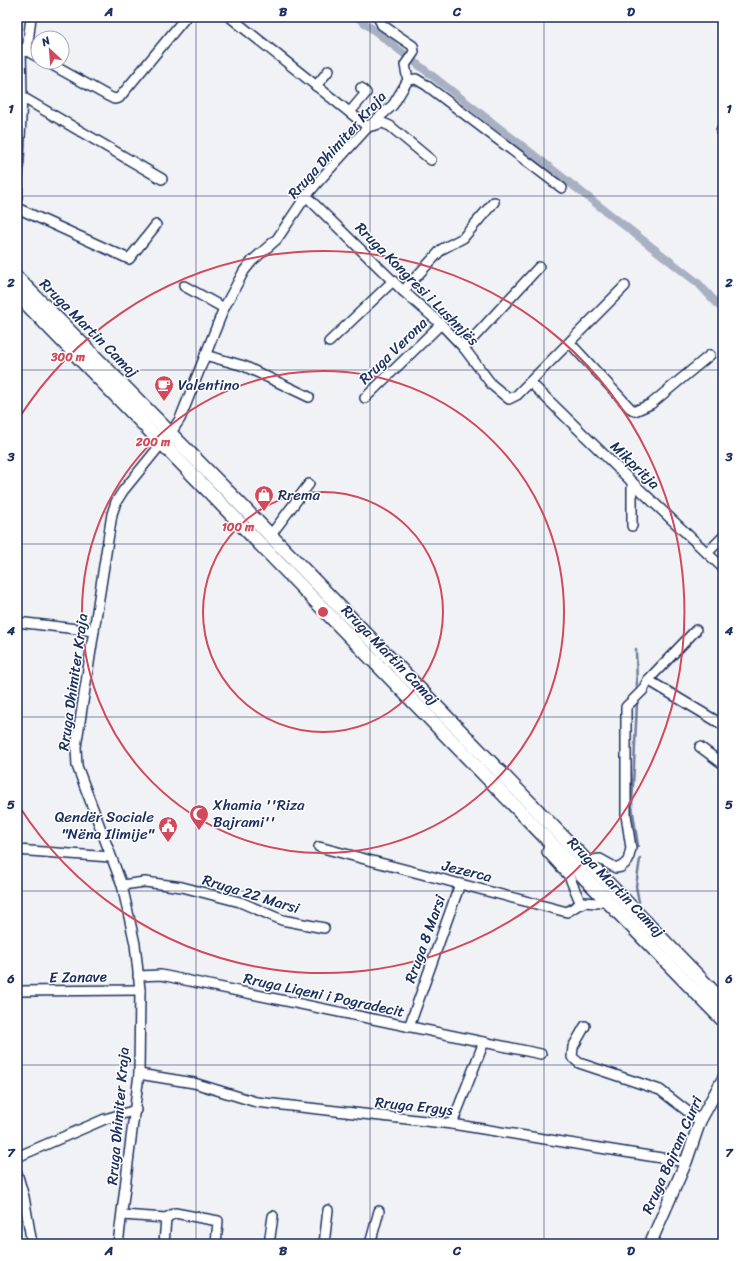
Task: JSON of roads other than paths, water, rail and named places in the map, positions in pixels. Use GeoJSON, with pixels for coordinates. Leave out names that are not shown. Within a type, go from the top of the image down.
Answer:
{"type":"FeatureCollection","features":[{"type":"Feature","properties":{"kind":"highway","name":"Rruga Martin Camaj"},"geometry":{"type":"LineString","coordinates":[[17,278],[166,438],[550,842],[723,1020]]}},
{"type":"Feature","properties":{"kind":"highway","name":"Rruga Martin Camaj"},"geometry":{"type":"LineString","coordinates":[[17,294],[270,536],[723,1002]]}},
{"type":"Feature","properties":{"kind":"main road","name":"Rruga Bajram Curri"},"geometry":{"type":"LineString","coordinates":[[650,1244],[686,1162],[700,1122],[723,1079]]}},
{"type":"Feature","properties":{"kind":"street"},"geometry":{"type":"LineString","coordinates":[[17,198],[22,97],[22,49],[31,17]]}},
{"type":"Feature","properties":{"kind":"street"},"geometry":{"type":"LineString","coordinates":[[61,70],[114,99],[119,98],[186,17]]}},
{"type":"Feature","properties":{"kind":"street"},"geometry":{"type":"LineString","coordinates":[[230,17],[368,128],[383,123],[390,126],[431,160]]}},
{"type":"Feature","properties":{"kind":"street"},"geometry":{"type":"LineString","coordinates":[[378,17],[382,25],[413,46],[414,52],[405,65],[408,80],[416,79],[426,85],[562,188]]}},
{"type":"Feature","properties":{"kind":"street"},"geometry":{"type":"LineString","coordinates":[[316,86],[329,70]]}},
{"type":"Feature","properties":{"kind":"street","name":"Rruga Dhimiter Kraja"},"geometry":{"type":"LineString","coordinates":[[118,1244],[136,1110],[139,1074],[140,990],[135,944],[122,885],[88,798],[76,760],[76,747],[116,502],[180,419],[224,308],[244,271],[252,261],[277,239],[306,196],[368,128],[399,98],[408,80]]}},
{"type":"Feature","properties":{"kind":"street"},"geometry":{"type":"LineString","coordinates":[[350,112],[366,93],[361,88]]}},
{"type":"Feature","properties":{"kind":"street"},"geometry":{"type":"LineString","coordinates":[[22,97],[162,179]]}},
{"type":"Feature","properties":{"kind":"street","name":"Rruga Kongresi i Lushnjës"},"geometry":{"type":"LineString","coordinates":[[306,196],[403,291],[441,324],[464,348],[492,385],[509,399],[517,395],[625,286]]}},
{"type":"Feature","properties":{"kind":"street"},"geometry":{"type":"LineString","coordinates":[[403,291],[442,250],[463,238],[494,202]]}},
{"type":"Feature","properties":{"kind":"street"},"geometry":{"type":"LineString","coordinates":[[17,208],[129,259],[156,224]]}},
{"type":"Feature","properties":{"kind":"street"},"geometry":{"type":"LineString","coordinates":[[464,348],[539,267]]}},
{"type":"Feature","properties":{"kind":"street"},"geometry":{"type":"LineString","coordinates":[[329,342],[393,281]]}},
{"type":"Feature","properties":{"kind":"street"},"geometry":{"type":"LineString","coordinates":[[184,286],[224,308]]}},
{"type":"Feature","properties":{"kind":"street","name":"Rruga Verona"},"geometry":{"type":"LineString","coordinates":[[365,398],[441,324]]}},
{"type":"Feature","properties":{"kind":"street"},"geometry":{"type":"LineString","coordinates":[[570,343],[630,408],[635,411],[651,404],[710,355]]}},
{"type":"Feature","properties":{"kind":"street"},"geometry":{"type":"LineString","coordinates":[[205,355],[244,366],[309,397]]}},
{"type":"Feature","properties":{"kind":"street","name":"Mikpritja"},"geometry":{"type":"LineString","coordinates":[[530,382],[632,482],[723,568]]}},
{"type":"Feature","properties":{"kind":"street"},"geometry":{"type":"LineString","coordinates":[[632,482],[632,526]]}},
{"type":"Feature","properties":{"kind":"street"},"geometry":{"type":"LineString","coordinates":[[270,536],[309,484]]}},
{"type":"Feature","properties":{"kind":"street"},"geometry":{"type":"LineString","coordinates":[[707,553],[723,537]]}},
{"type":"Feature","properties":{"kind":"street"},"geometry":{"type":"LineString","coordinates":[[17,622],[94,631]]}},
{"type":"Feature","properties":{"kind":"street"},"geometry":{"type":"LineString","coordinates":[[586,861],[600,859],[616,868],[625,864],[630,858],[631,848],[626,814],[626,707],[642,690],[648,680],[696,630]]}},
{"type":"Feature","properties":{"kind":"street"},"geometry":{"type":"LineString","coordinates":[[648,680],[723,725]]}},
{"type":"Feature","properties":{"kind":"street"},"geometry":{"type":"LineString","coordinates":[[700,747],[723,764]]}},
{"type":"Feature","properties":{"kind":"street"},"geometry":{"type":"LineString","coordinates":[[550,842],[547,852],[569,876],[580,904]]}},
{"type":"Feature","properties":{"kind":"street","name":"Jezerca"},"geometry":{"type":"LineString","coordinates":[[319,847],[567,912],[580,904],[586,902],[597,903],[605,899]]}},
{"type":"Feature","properties":{"kind":"street"},"geometry":{"type":"LineString","coordinates":[[17,850],[110,857]]}},
{"type":"Feature","properties":{"kind":"street","name":"Rruga 22 Marsi"},"geometry":{"type":"LineString","coordinates":[[122,885],[145,882],[182,888],[240,902],[282,920],[324,928]]}},
{"type":"Feature","properties":{"kind":"street","name":"Rruga 8 Marsi"},"geometry":{"type":"LineString","coordinates":[[409,1027],[460,884]]}},
{"type":"Feature","properties":{"kind":"street","name":"Rruga Liqeni i Pogradecit"},"geometry":{"type":"LineString","coordinates":[[138,976],[161,975],[541,1054]]}},
{"type":"Feature","properties":{"kind":"street","name":"E Zanave"},"geometry":{"type":"LineString","coordinates":[[17,991],[140,990]]}},
{"type":"Feature","properties":{"kind":"street"},"geometry":{"type":"LineString","coordinates":[[585,1026],[573,1047],[572,1058],[579,1063],[660,1090],[700,1122]]}},
{"type":"Feature","properties":{"kind":"street"},"geometry":{"type":"LineString","coordinates":[[452,1124],[484,1042]]}},
{"type":"Feature","properties":{"kind":"street","name":"Rruga Ergys"},"geometry":{"type":"LineString","coordinates":[[139,1074],[194,1083],[256,1102],[452,1124],[686,1162]]}},
{"type":"Feature","properties":{"kind":"street"},"geometry":{"type":"LineString","coordinates":[[17,1157],[105,1119],[136,1110]]}},
{"type":"Feature","properties":{"kind":"street"},"geometry":{"type":"LineString","coordinates":[[17,1173],[24,1197],[32,1244]]}},
{"type":"Feature","properties":{"kind":"street"},"geometry":{"type":"LineString","coordinates":[[324,1244],[328,1210]]}},
{"type":"Feature","properties":{"kind":"street"},"geometry":{"type":"LineString","coordinates":[[370,1244],[380,1212]]}},
{"type":"Feature","properties":{"kind":"street"},"geometry":{"type":"LineString","coordinates":[[122,1215],[166,1218],[175,1213],[218,1221],[216,1244]]}},
{"type":"Feature","properties":{"kind":"street"},"geometry":{"type":"LineString","coordinates":[[269,1244],[273,1216]]}},
{"type":"Feature","properties":{"kind":"street"},"geometry":{"type":"LineString","coordinates":[[164,1244],[166,1218]]}},
{"type":"Feature","properties":{"kind":"waterway"},"geometry":{"type":"LineString","coordinates":[[357,17],[698,283],[723,310]]}},
{"type":"Feature","properties":{"kind":"waterway"},"geometry":{"type":"LineString","coordinates":[[636,649],[637,688]]}},
{"type":"Feature","properties":{"kind":"waterway"},"geometry":{"type":"LineString","coordinates":[[637,703],[632,806],[638,846]]}},
{"type":"Feature","properties":{"kind":"waterway"},"geometry":{"type":"LineString","coordinates":[[639,902],[636,886],[640,859]]}},
{"type":"Feature","properties":{"kind":"place","name":"Valentino"},"geometry":{"type":"Point","coordinates":[164,402]}},
{"type":"Feature","properties":{"kind":"place","name":"Rrema"},"geometry":{"type":"Point","coordinates":[264,512]}},
{"type":"Feature","properties":{"kind":"place","name":"Xhamia ''Riza Bajrami''"},"geometry":{"type":"Point","coordinates":[199,831]}},
{"type":"Feature","properties":{"kind":"place","name":"Qendër Sociale \"Nëna Ilimije\""},"geometry":{"type":"Point","coordinates":[168,843]}}]}
